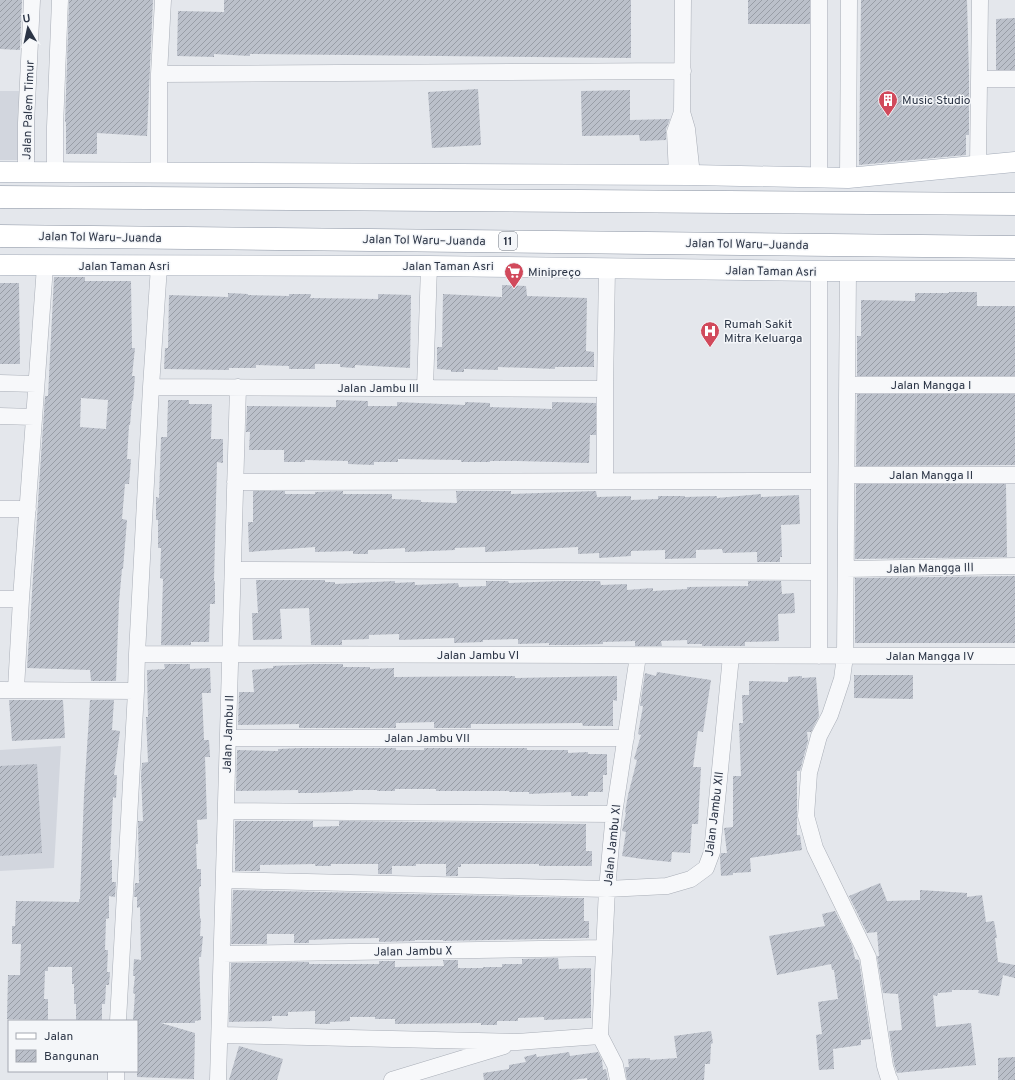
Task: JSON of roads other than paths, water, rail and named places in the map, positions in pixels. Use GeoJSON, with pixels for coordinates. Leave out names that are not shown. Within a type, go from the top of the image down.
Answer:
{"type":"FeatureCollection","features":[{"type":"Feature","properties":{"kind":"highway"},"geometry":{"type":"LineString","coordinates":[[864,202],[1015,189]]}},
{"type":"Feature","properties":{"kind":"highway"},"geometry":{"type":"LineString","coordinates":[[0,197],[1015,204]]}},
{"type":"Feature","properties":{"kind":"highway","name":"Jalan Tol Waru–Juanda"},"geometry":{"type":"LineString","coordinates":[[0,236],[1015,247]]}},
{"type":"Feature","properties":{"kind":"main road"},"geometry":{"type":"LineString","coordinates":[[0,172],[684,175],[848,178],[1015,162]]}},
{"type":"Feature","properties":{"kind":"main road","name":"Jalan Taman Asri"},"geometry":{"type":"LineString","coordinates":[[0,265],[429,266],[819,271],[1015,271]]}},
{"type":"Feature","properties":{"kind":"street","name":"Jalan Palem Timur"},"geometry":{"type":"LineString","coordinates":[[26,173],[26,123],[32,0]]}},
{"type":"Feature","properties":{"kind":"street"},"geometry":{"type":"LineString","coordinates":[[55,172],[55,127],[60,0]]}},
{"type":"Feature","properties":{"kind":"street"},"geometry":{"type":"LineString","coordinates":[[159,172],[159,74],[163,0]]}},
{"type":"Feature","properties":{"kind":"street"},"geometry":{"type":"LineString","coordinates":[[683,0],[682,112],[675,132],[684,175]]}},
{"type":"Feature","properties":{"kind":"street"},"geometry":{"type":"LineString","coordinates":[[819,0],[819,178]]}},
{"type":"Feature","properties":{"kind":"street"},"geometry":{"type":"LineString","coordinates":[[848,178],[849,0]]}},
{"type":"Feature","properties":{"kind":"street"},"geometry":{"type":"LineString","coordinates":[[978,165],[980,0]]}},
{"type":"Feature","properties":{"kind":"street"},"geometry":{"type":"LineString","coordinates":[[159,74],[683,71]]}},
{"type":"Feature","properties":{"kind":"street"},"geometry":{"type":"LineString","coordinates":[[980,79],[1015,79]]}},
{"type":"Feature","properties":{"kind":"street"},"geometry":{"type":"LineString","coordinates":[[16,689],[45,266]]}},
{"type":"Feature","properties":{"kind":"street"},"geometry":{"type":"LineString","coordinates":[[118,1020],[151,387],[159,266]]}},
{"type":"Feature","properties":{"kind":"street"},"geometry":{"type":"LineString","coordinates":[[425,388],[429,266]]}},
{"type":"Feature","properties":{"kind":"street"},"geometry":{"type":"LineString","coordinates":[[605,481],[607,268]]}},
{"type":"Feature","properties":{"kind":"street"},"geometry":{"type":"LineString","coordinates":[[819,271],[819,656]]}},
{"type":"Feature","properties":{"kind":"street"},"geometry":{"type":"LineString","coordinates":[[848,271],[845,656],[842,679],[830,715],[819,736],[810,773],[806,816],[815,848],[868,957],[885,1066],[890,1080]]}},
{"type":"Feature","properties":{"kind":"street"},"geometry":{"type":"LineString","coordinates":[[0,383],[36,384]]}},
{"type":"Feature","properties":{"kind":"street","name":"Jalan Mangga I"},"geometry":{"type":"LineString","coordinates":[[848,385],[1015,385]]}},
{"type":"Feature","properties":{"kind":"street","name":"Jalan Jambu III"},"geometry":{"type":"LineString","coordinates":[[151,387],[605,389]]}},
{"type":"Feature","properties":{"kind":"street","name":"Jalan Jambu II"},"geometry":{"type":"LineString","coordinates":[[218,1080],[238,387]]}},
{"type":"Feature","properties":{"kind":"street"},"geometry":{"type":"LineString","coordinates":[[0,416],[34,417]]}},
{"type":"Feature","properties":{"kind":"street","name":"Jalan Mangga II"},"geometry":{"type":"LineString","coordinates":[[847,474],[1015,475]]}},
{"type":"Feature","properties":{"kind":"street"},"geometry":{"type":"LineString","coordinates":[[235,482],[819,481]]}},
{"type":"Feature","properties":{"kind":"street"},"geometry":{"type":"LineString","coordinates":[[0,509],[28,509]]}},
{"type":"Feature","properties":{"kind":"street","name":"Jalan Mangga III"},"geometry":{"type":"LineString","coordinates":[[846,569],[1015,566]]}},
{"type":"Feature","properties":{"kind":"street"},"geometry":{"type":"LineString","coordinates":[[233,570],[819,572]]}},
{"type":"Feature","properties":{"kind":"street"},"geometry":{"type":"LineString","coordinates":[[0,599],[21,599]]}},
{"type":"Feature","properties":{"kind":"street","name":"Jalan Jambu VI"},"geometry":{"type":"LineString","coordinates":[[137,654],[819,656]]}},
{"type":"Feature","properties":{"kind":"street","name":"Jalan Jambu XI"},"geometry":{"type":"LineString","coordinates":[[600,1036],[607,890],[614,814],[638,656]]}},
{"type":"Feature","properties":{"kind":"street","name":"Jalan Jambu XII"},"geometry":{"type":"LineString","coordinates":[[224,880],[607,890],[667,886],[691,879],[706,868],[712,852],[731,656]]}},
{"type":"Feature","properties":{"kind":"street","name":"Jalan Mangga IV"},"geometry":{"type":"LineString","coordinates":[[819,656],[1015,656]]}},
{"type":"Feature","properties":{"kind":"street"},"geometry":{"type":"LineString","coordinates":[[0,690],[136,691]]}},
{"type":"Feature","properties":{"kind":"street","name":"Jalan Jambu VII"},"geometry":{"type":"LineString","coordinates":[[228,738],[626,738]]}},
{"type":"Feature","properties":{"kind":"street"},"geometry":{"type":"LineString","coordinates":[[226,811],[614,814]]}},
{"type":"Feature","properties":{"kind":"street","name":"Jalan Jambu X"},"geometry":{"type":"LineString","coordinates":[[222,954],[604,948]]}},
{"type":"Feature","properties":{"kind":"street"},"geometry":{"type":"LineString","coordinates":[[220,1035],[517,1042],[600,1036],[615,1065],[618,1080]]}},
{"type":"Feature","properties":{"kind":"street"},"geometry":{"type":"LineString","coordinates":[[392,1080],[517,1042]]}},
{"type":"Feature","properties":{"kind":"place","name":"Music Studio"},"geometry":{"type":"Point","coordinates":[888,117]}},
{"type":"Feature","properties":{"kind":"place","name":"Minipreço"},"geometry":{"type":"Point","coordinates":[514,289]}},
{"type":"Feature","properties":{"kind":"place","name":"Rumah Sakit Mitra Keluarga"},"geometry":{"type":"Point","coordinates":[710,348]}}]}
